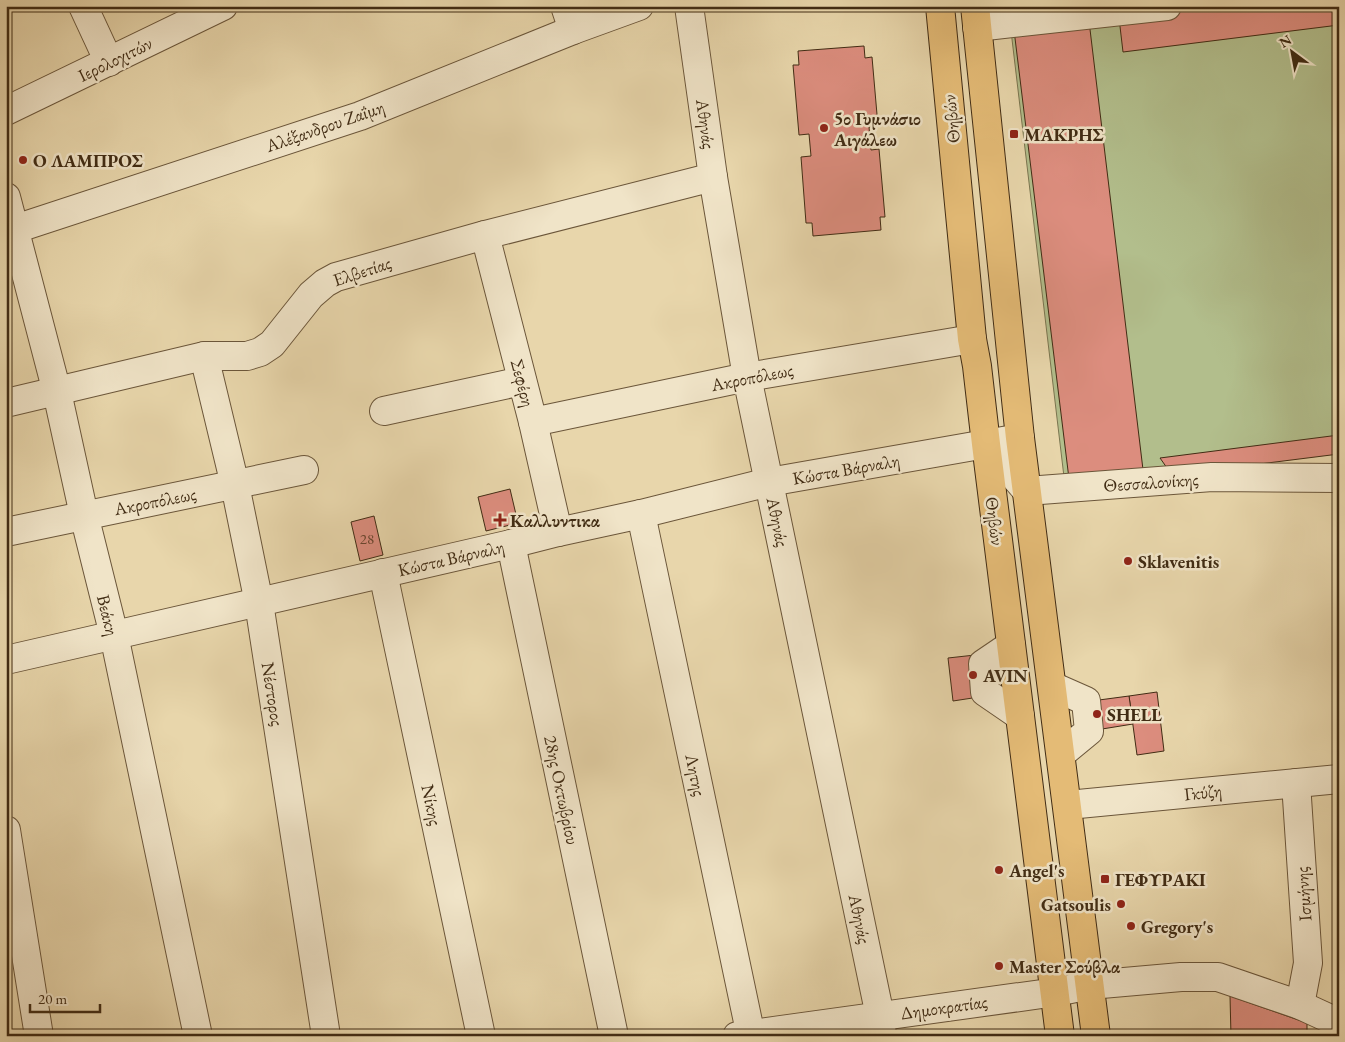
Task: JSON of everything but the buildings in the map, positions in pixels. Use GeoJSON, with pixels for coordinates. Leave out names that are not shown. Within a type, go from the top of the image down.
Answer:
{"type":"FeatureCollection","features":[{"type":"Feature","properties":{"kind":"main road","name":"Θηβών"},"geometry":{"type":"LineString","coordinates":[[940,6],[972,339],[978,366],[986,444],[1060,1036]]}},
{"type":"Feature","properties":{"kind":"main road","name":"Θηβών"},"geometry":{"type":"LineString","coordinates":[[976,17],[1020,438],[1096,1036]]}},
{"type":"Feature","properties":{"kind":"street"},"geometry":{"type":"LineString","coordinates":[[83,6],[109,62]]}},
{"type":"Feature","properties":{"kind":"street","name":"Ιερολοχιτών"},"geometry":{"type":"LineString","coordinates":[[6,111],[223,6]]}},
{"type":"Feature","properties":{"kind":"street","name":"Αλέξανδρου Ζαΐμη"},"geometry":{"type":"LineString","coordinates":[[11,231],[360,116],[569,18],[639,6]]}},
{"type":"Feature","properties":{"kind":"street","name":"Αθηνάς"},"geometry":{"type":"LineString","coordinates":[[689,6],[713,177],[747,377],[881,1026]]}},
{"type":"Feature","properties":{"kind":"street"},"geometry":{"type":"LineString","coordinates":[[976,17],[1149,7]]}},
{"type":"Feature","properties":{"kind":"street","name":"Ελβετίας"},"geometry":{"type":"LineString","coordinates":[[6,403],[204,356],[247,356],[260,352],[272,344],[311,295],[325,283],[336,277],[485,235],[713,177]]}},
{"type":"Feature","properties":{"kind":"street","name":"Βεάκη"},"geometry":{"type":"LineString","coordinates":[[6,196],[11,231],[57,392],[84,515],[114,635],[198,1036]]}},
{"type":"Feature","properties":{"kind":"street","name":"Σεφέρη"},"geometry":{"type":"LineString","coordinates":[[485,235],[533,422],[558,532]]}},
{"type":"Feature","properties":{"kind":"street","name":"Ακροπόλεως"},"geometry":{"type":"LineString","coordinates":[[533,422],[747,377],[972,339]]}},
{"type":"Feature","properties":{"kind":"street","name":"Νέστορος"},"geometry":{"type":"LineString","coordinates":[[204,356],[235,485],[259,603],[326,1036]]}},
{"type":"Feature","properties":{"kind":"street"},"geometry":{"type":"LineString","coordinates":[[384,411],[522,381]]}},
{"type":"Feature","properties":{"kind":"street","name":"Κώστα Βάρναλη"},"geometry":{"type":"LineString","coordinates":[[6,660],[641,514],[769,482],[1020,438]]}},
{"type":"Feature","properties":{"kind":"street"},"geometry":{"type":"LineString","coordinates":[[986,444],[1027,491]]}},
{"type":"Feature","properties":{"kind":"street","name":"Ακροπόλεως"},"geometry":{"type":"LineString","coordinates":[[6,532],[304,470]]}},
{"type":"Feature","properties":{"kind":"street","name":"Θεσσαλονίκης"},"geometry":{"type":"LineString","coordinates":[[1027,491],[1212,477],[1339,478]]}},
{"type":"Feature","properties":{"kind":"street","name":"Λητης"},"geometry":{"type":"LineString","coordinates":[[641,514],[746,1035]]}},
{"type":"Feature","properties":{"kind":"street","name":"28ης Οκτωβρίου"},"geometry":{"type":"LineString","coordinates":[[511,544],[614,1036]]}},
{"type":"Feature","properties":{"kind":"street","name":"Νίκης"},"geometry":{"type":"LineString","coordinates":[[383,573],[481,1036]]}},
{"type":"Feature","properties":{"kind":"street","name":"Γκύζη"},"geometry":{"type":"LineString","coordinates":[[1068,805],[1339,778]]}},
{"type":"Feature","properties":{"kind":"street","name":"Ισμήνης"},"geometry":{"type":"LineString","coordinates":[[1296,783],[1308,964],[1300,1005]]}},
{"type":"Feature","properties":{"kind":"street"},"geometry":{"type":"LineString","coordinates":[[6,830],[39,1036]]}},
{"type":"Feature","properties":{"kind":"street","name":"Δημοκρατίας"},"geometry":{"type":"LineString","coordinates":[[746,1035],[881,1026],[1090,985],[1181,977],[1218,976],[1300,1005],[1334,1027]]}},
{"type":"Feature","properties":{"kind":"green space"},"geometry":{"type":"Polygon","coordinates":[[[1071,6],[1339,6],[1339,448],[1064,477],[1009,14],[1071,6]]]}},
{"type":"Feature","properties":{"kind":"place","name":"5ο Γυμνάσιο Αιγάλεω"},"geometry":{"type":"Point","coordinates":[824,128]}},
{"type":"Feature","properties":{"kind":"place","name":"ΜΑΚΡΗΣ"},"geometry":{"type":"Point","coordinates":[1014,134]}},
{"type":"Feature","properties":{"kind":"place","name":"Ο ΛΑΜΠΡΟΣ"},"geometry":{"type":"Point","coordinates":[23,160]}},
{"type":"Feature","properties":{"kind":"place","name":"Καλλυντικα"},"geometry":{"type":"Point","coordinates":[500,520]}},
{"type":"Feature","properties":{"kind":"place","name":"Sklavenitis"},"geometry":{"type":"Point","coordinates":[1128,561]}},
{"type":"Feature","properties":{"kind":"place","name":"AVIN"},"geometry":{"type":"Point","coordinates":[973,675]}},
{"type":"Feature","properties":{"kind":"place","name":"SHELL"},"geometry":{"type":"Point","coordinates":[1097,714]}},
{"type":"Feature","properties":{"kind":"place","name":"Angel's"},"geometry":{"type":"Point","coordinates":[999,870]}},
{"type":"Feature","properties":{"kind":"place","name":"ΓΕΦΥΡΑΚΙ"},"geometry":{"type":"Point","coordinates":[1105,879]}},
{"type":"Feature","properties":{"kind":"place","name":"Gatsoulis"},"geometry":{"type":"Point","coordinates":[1121,904]}},
{"type":"Feature","properties":{"kind":"place","name":"Gregory's"},"geometry":{"type":"Point","coordinates":[1131,926]}},
{"type":"Feature","properties":{"kind":"place","name":"Master Σούβλα"},"geometry":{"type":"Point","coordinates":[999,966]}}]}
